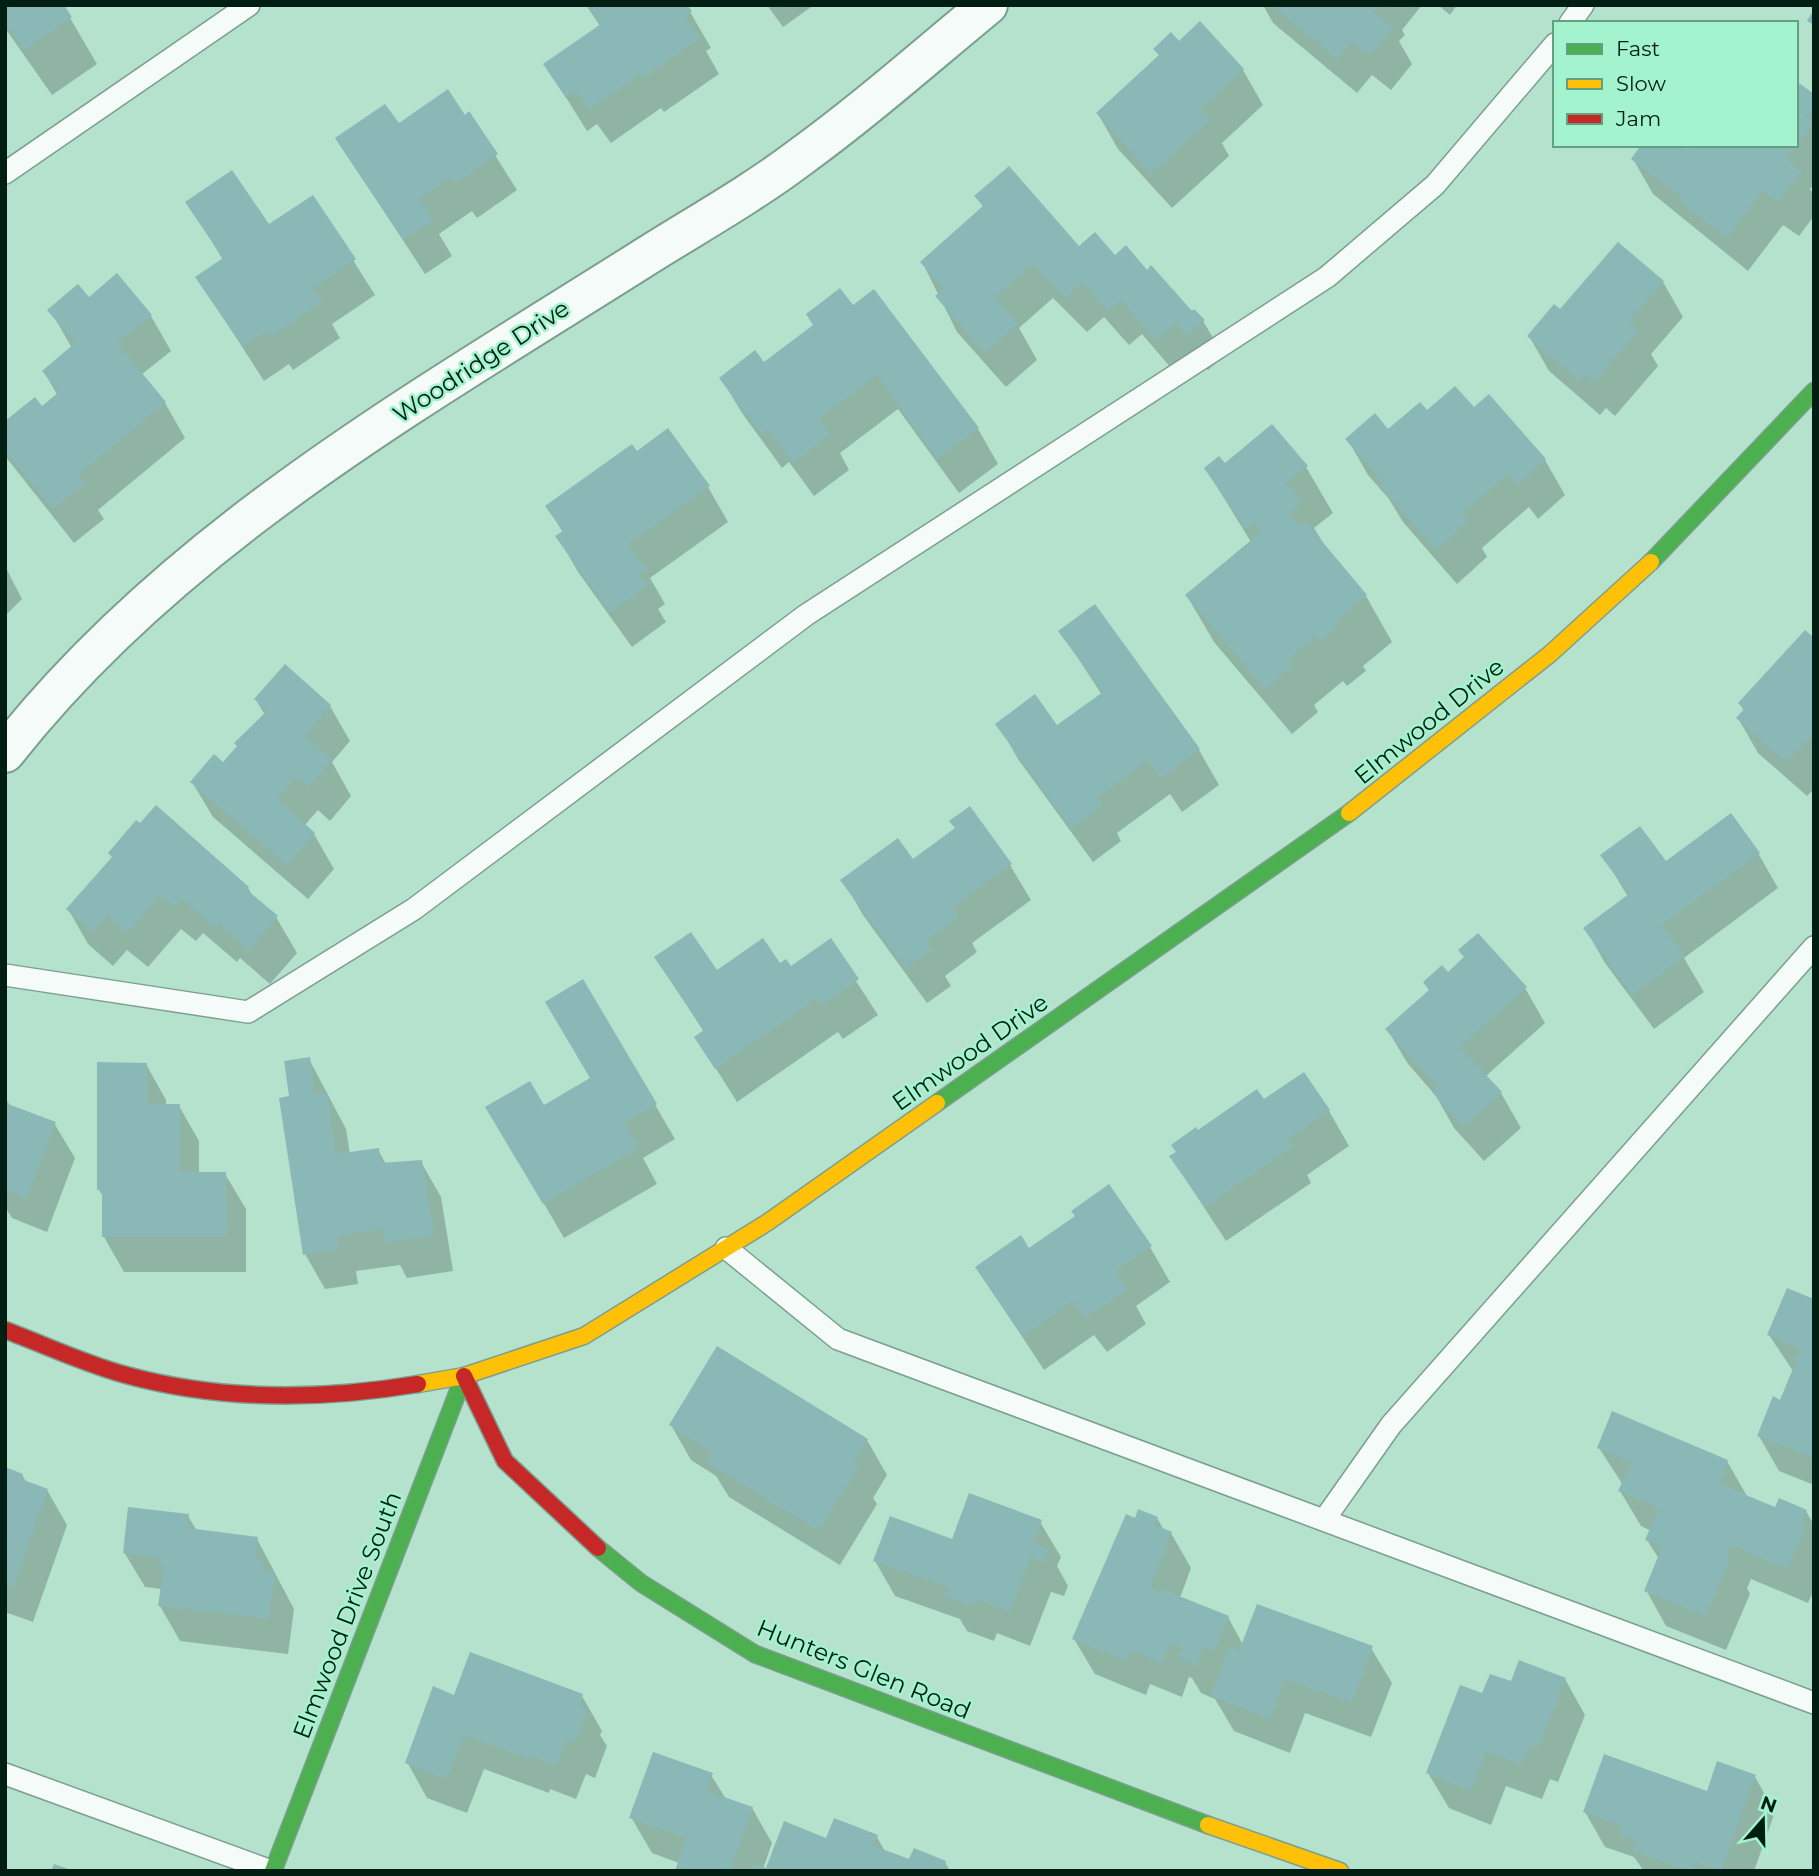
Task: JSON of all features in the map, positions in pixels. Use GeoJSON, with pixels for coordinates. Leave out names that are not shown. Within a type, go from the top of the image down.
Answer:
{"type":"FeatureCollection","features":[{"type":"Feature","properties":{"kind":"street","name":"Woodridge Drive"},"geometry":{"type":"LineString","coordinates":[[5,753],[46,700],[183,570],[286,490],[407,408],[799,159],[988,5]]}},
{"type":"Feature","properties":{"kind":"street","name":"Elmwood Drive"},"geometry":{"type":"LineString","coordinates":[[5,1330],[126,1375],[245,1395],[359,1395],[464,1376],[584,1336],[726,1248],[1368,799],[1550,654],[1637,575],[1675,540],[1814,391]]}},
{"type":"Feature","properties":{"kind":"street","name":"Elmwood Drive South"},"geometry":{"type":"LineString","coordinates":[[272,1871],[464,1376]]}},
{"type":"Feature","properties":{"kind":"street","name":"Hunters Glen Road"},"geometry":{"type":"LineString","coordinates":[[464,1376],[505,1461],[574,1528],[641,1583],[755,1654],[1142,1801],[1340,1871]]}},
{"type":"Feature","properties":{"kind":"lane"},"geometry":{"type":"LineString","coordinates":[[5,173],[249,5]]}},
{"type":"Feature","properties":{"kind":"lane"},"geometry":{"type":"LineString","coordinates":[[1571,21],[1583,5]]}},
{"type":"Feature","properties":{"kind":"lane"},"geometry":{"type":"LineString","coordinates":[[5,975],[248,1012],[414,909],[806,615],[1327,277],[1435,185],[1553,46]]}},
{"type":"Feature","properties":{"kind":"lane"},"geometry":{"type":"LineString","coordinates":[[1324,1520],[1391,1425],[1814,947]]}},
{"type":"Feature","properties":{"kind":"lane"},"geometry":{"type":"LineString","coordinates":[[726,1248],[838,1339],[1814,1703]]}},
{"type":"Feature","properties":{"kind":"lane"},"geometry":{"type":"LineString","coordinates":[[5,1774],[272,1871]]}},
{"type":"Feature","properties":{"kind":"building"},"geometry":{"type":"Polygon","coordinates":[[[5,5],[64,5],[72,17],[24,50],[5,23],[5,5]]]}},
{"type":"Feature","properties":{"kind":"building"},"geometry":{"type":"Polygon","coordinates":[[[588,5],[688,5],[692,12],[685,16],[700,38],[643,78],[640,74],[589,109],[576,90],[566,98],[543,64],[601,24],[588,5]]]}},
{"type":"Feature","properties":{"kind":"building"},"geometry":{"type":"Polygon","coordinates":[[[1272,5],[1380,5],[1374,12],[1393,28],[1370,56],[1352,41],[1337,59],[1272,5]]]}},
{"type":"Feature","properties":{"kind":"building"},"geometry":{"type":"Polygon","coordinates":[[[1814,9],[1814,25],[1807,21],[1814,9]]]}},
{"type":"Feature","properties":{"kind":"building"},"geometry":{"type":"Polygon","coordinates":[[[1200,21],[1244,69],[1200,109],[1210,120],[1151,174],[1096,113],[1159,55],[1153,49],[1171,32],[1179,41],[1200,21]]]}},
{"type":"Feature","properties":{"kind":"building"},"geometry":{"type":"Polygon","coordinates":[[[1798,82],[1814,94],[1814,107],[1806,117],[1814,122],[1798,144],[1798,82]]]}},
{"type":"Feature","properties":{"kind":"building"},"geometry":{"type":"Polygon","coordinates":[[[448,89],[465,115],[469,111],[498,154],[455,184],[451,177],[419,199],[433,220],[403,240],[335,138],[385,104],[399,123],[448,89]]]}},
{"type":"Feature","properties":{"kind":"building"},"geometry":{"type":"Polygon","coordinates":[[[1640,147],[1796,147],[1786,160],[1802,171],[1778,202],[1762,191],[1728,238],[1679,201],[1682,197],[1631,159],[1640,147]]]}},
{"type":"Feature","properties":{"kind":"building"},"geometry":{"type":"Polygon","coordinates":[[[1009,166],[1079,246],[1095,232],[1115,255],[1126,245],[1147,270],[1151,265],[1192,311],[1194,309],[1205,320],[1187,336],[1176,323],[1156,341],[1121,300],[1108,311],[1083,283],[1066,298],[1032,264],[995,297],[1018,324],[985,353],[935,296],[944,289],[920,262],[983,206],[974,196],[1009,166]]]}},
{"type":"Feature","properties":{"kind":"building"},"geometry":{"type":"Polygon","coordinates":[[[232,170],[269,224],[313,195],[356,259],[312,289],[322,302],[272,336],[267,330],[243,347],[195,277],[223,258],[185,202],[232,170]]]}},
{"type":"Feature","properties":{"kind":"building"},"geometry":{"type":"Polygon","coordinates":[[[1618,242],[1664,281],[1629,321],[1639,330],[1594,382],[1586,374],[1579,381],[1527,336],[1554,304],[1560,309],[1618,242]]]}},
{"type":"Feature","properties":{"kind":"building"},"geometry":{"type":"Polygon","coordinates":[[[117,273],[152,315],[117,343],[166,402],[78,475],[85,483],[53,509],[5,452],[5,421],[35,397],[42,406],[59,392],[42,371],[75,343],[47,310],[78,284],[89,297],[117,273]]]}},
{"type":"Feature","properties":{"kind":"building"},"geometry":{"type":"Polygon","coordinates":[[[840,288],[853,305],[874,289],[979,428],[937,459],[877,375],[819,419],[830,434],[793,463],[768,429],[761,434],[719,378],[755,350],[764,362],[813,325],[806,314],[840,288]]]}},
{"type":"Feature","properties":{"kind":"building"},"geometry":{"type":"Polygon","coordinates":[[[1455,386],[1474,407],[1489,394],[1546,459],[1517,485],[1508,474],[1462,514],[1468,521],[1436,550],[1380,486],[1384,483],[1345,439],[1375,413],[1388,429],[1420,402],[1427,410],[1455,386]]]}},
{"type":"Feature","properties":{"kind":"building"},"geometry":{"type":"Polygon","coordinates":[[[1272,424],[1308,466],[1286,483],[1302,502],[1289,513],[1300,526],[1305,521],[1367,595],[1337,620],[1340,624],[1320,642],[1315,636],[1288,660],[1293,665],[1265,689],[1185,595],[1261,532],[1254,523],[1246,529],[1204,468],[1219,456],[1225,463],[1272,424]]]}},
{"type":"Feature","properties":{"kind":"building"},"geometry":{"type":"Polygon","coordinates":[[[668,428],[710,486],[628,544],[646,569],[639,574],[647,586],[610,613],[555,536],[563,531],[545,506],[632,444],[637,451],[668,428]]]}},
{"type":"Feature","properties":{"kind":"building"},"geometry":{"type":"Polygon","coordinates":[[[1095,604],[1200,749],[1161,778],[1148,760],[1097,798],[1103,805],[1071,828],[995,724],[1035,694],[1057,725],[1103,692],[1058,631],[1095,604]]]}},
{"type":"Feature","properties":{"kind":"building"},"geometry":{"type":"Polygon","coordinates":[[[1805,630],[1812,636],[1814,634],[1814,734],[1786,763],[1736,718],[1744,709],[1738,703],[1805,630]]]}},
{"type":"Feature","properties":{"kind":"building"},"geometry":{"type":"Polygon","coordinates":[[[285,664],[331,705],[305,736],[332,760],[309,787],[297,776],[277,799],[315,833],[287,865],[190,782],[214,754],[223,762],[237,746],[234,743],[267,711],[254,699],[285,664]]]}},
{"type":"Feature","properties":{"kind":"building"},"geometry":{"type":"Polygon","coordinates":[[[156,805],[278,916],[249,950],[219,924],[216,928],[182,899],[175,907],[160,895],[127,933],[107,916],[92,932],[66,909],[112,857],[108,853],[136,820],[140,823],[156,805]]]}},
{"type":"Feature","properties":{"kind":"building"},"geometry":{"type":"Polygon","coordinates":[[[970,806],[1012,864],[952,908],[959,917],[926,941],[932,950],[906,969],[840,880],[898,838],[913,859],[955,828],[949,821],[970,806]]]}},
{"type":"Feature","properties":{"kind":"building"},"geometry":{"type":"Polygon","coordinates":[[[1731,813],[1760,853],[1661,925],[1685,956],[1632,995],[1583,928],[1629,894],[1600,855],[1640,826],[1666,861],[1731,813]]]}},
{"type":"Feature","properties":{"kind":"building"},"geometry":{"type":"Polygon","coordinates":[[[691,932],[717,970],[763,938],[780,963],[786,959],[791,966],[831,938],[859,979],[822,1005],[817,998],[715,1069],[694,1037],[704,1030],[654,957],[691,932]]]}},
{"type":"Feature","properties":{"kind":"building"},"geometry":{"type":"Polygon","coordinates":[[[1478,933],[1527,987],[1460,1047],[1502,1092],[1463,1127],[1432,1092],[1438,1087],[1385,1029],[1429,990],[1423,982],[1442,965],[1448,972],[1464,957],[1458,950],[1478,933]]]}},
{"type":"Feature","properties":{"kind":"building"},"geometry":{"type":"Polygon","coordinates":[[[583,979],[657,1104],[624,1123],[639,1148],[543,1204],[485,1107],[530,1081],[544,1105],[590,1078],[545,1002],[583,979]]]}},
{"type":"Feature","properties":{"kind":"building"},"geometry":{"type":"Polygon","coordinates":[[[310,1057],[315,1094],[327,1092],[336,1154],[379,1148],[381,1163],[422,1160],[434,1236],[385,1243],[383,1229],[337,1236],[339,1249],[303,1255],[279,1098],[289,1096],[284,1061],[310,1057]]]}},
{"type":"Feature","properties":{"kind":"building"},"geometry":{"type":"Polygon","coordinates":[[[97,1062],[147,1063],[147,1104],[180,1104],[180,1172],[226,1172],[227,1237],[102,1237],[102,1190],[97,1190],[97,1062]]]}},
{"type":"Feature","properties":{"kind":"building"},"geometry":{"type":"Polygon","coordinates":[[[1304,1072],[1330,1110],[1288,1139],[1292,1147],[1205,1207],[1169,1156],[1176,1152],[1171,1145],[1196,1127],[1198,1130],[1257,1089],[1264,1099],[1304,1072]]]}},
{"type":"Feature","properties":{"kind":"building"},"geometry":{"type":"Polygon","coordinates":[[[5,1103],[56,1122],[27,1198],[5,1189],[5,1103]]]}},
{"type":"Feature","properties":{"kind":"building"},"geometry":{"type":"Polygon","coordinates":[[[1109,1184],[1152,1246],[1115,1271],[1128,1289],[1085,1318],[1073,1301],[1022,1336],[975,1267],[1021,1235],[1029,1248],[1075,1216],[1071,1211],[1109,1184]]]}},
{"type":"Feature","properties":{"kind":"building"},"geometry":{"type":"Polygon","coordinates":[[[1787,1288],[1814,1299],[1814,1458],[1757,1436],[1773,1396],[1780,1400],[1801,1349],[1767,1335],[1787,1288]]]}},
{"type":"Feature","properties":{"kind":"building"},"geometry":{"type":"Polygon","coordinates":[[[717,1346],[868,1439],[853,1464],[858,1468],[819,1531],[706,1462],[712,1452],[669,1425],[717,1346]]]}},
{"type":"Feature","properties":{"kind":"building"},"geometry":{"type":"Polygon","coordinates":[[[1612,1411],[1728,1460],[1719,1484],[1775,1507],[1779,1498],[1807,1510],[1801,1523],[1806,1525],[1788,1569],[1730,1545],[1726,1556],[1731,1557],[1706,1616],[1644,1591],[1662,1547],[1645,1540],[1659,1508],[1618,1491],[1631,1462],[1597,1448],[1612,1411]]]}},
{"type":"Feature","properties":{"kind":"building"},"geometry":{"type":"Polygon","coordinates":[[[5,1467],[23,1474],[21,1479],[48,1489],[13,1588],[5,1585],[5,1467]]]}},
{"type":"Feature","properties":{"kind":"building"},"geometry":{"type":"Polygon","coordinates":[[[969,1493],[1042,1520],[1033,1543],[1049,1549],[1044,1562],[1031,1557],[1010,1612],[977,1599],[974,1607],[945,1596],[948,1587],[873,1561],[890,1516],[952,1539],[969,1493]]]}},
{"type":"Feature","properties":{"kind":"building"},"geometry":{"type":"Polygon","coordinates":[[[128,1507],[189,1514],[188,1528],[258,1537],[255,1559],[264,1561],[263,1571],[275,1572],[269,1619],[158,1606],[164,1564],[158,1563],[158,1557],[123,1553],[128,1507]]]}},
{"type":"Feature","properties":{"kind":"building"},"geometry":{"type":"Polygon","coordinates":[[[1138,1509],[1158,1517],[1155,1525],[1172,1532],[1150,1588],[1163,1593],[1164,1590],[1229,1616],[1215,1651],[1204,1647],[1196,1666],[1179,1658],[1183,1648],[1169,1643],[1162,1663],[1130,1650],[1126,1661],[1072,1639],[1126,1514],[1135,1518],[1138,1509]]]}},
{"type":"Feature","properties":{"kind":"building"},"geometry":{"type":"Polygon","coordinates":[[[1257,1604],[1373,1646],[1352,1703],[1285,1679],[1270,1719],[1211,1696],[1229,1647],[1239,1651],[1257,1604]]]}},
{"type":"Feature","properties":{"kind":"building"},"geometry":{"type":"Polygon","coordinates":[[[470,1652],[583,1694],[579,1706],[587,1709],[575,1743],[566,1740],[556,1765],[530,1755],[529,1759],[464,1735],[447,1779],[405,1763],[433,1686],[454,1695],[470,1652]]]}},
{"type":"Feature","properties":{"kind":"building"},"geometry":{"type":"Polygon","coordinates":[[[1519,1660],[1566,1678],[1538,1748],[1530,1745],[1522,1765],[1486,1751],[1471,1791],[1426,1773],[1460,1685],[1482,1693],[1490,1674],[1511,1681],[1519,1660]]]}},
{"type":"Feature","properties":{"kind":"building"},"geometry":{"type":"Polygon","coordinates":[[[653,1752],[713,1773],[706,1791],[753,1807],[730,1871],[675,1871],[686,1838],[629,1818],[653,1752]]]}},
{"type":"Feature","properties":{"kind":"building"},"geometry":{"type":"Polygon","coordinates":[[[1604,1754],[1707,1791],[1717,1761],[1756,1775],[1721,1871],[1696,1861],[1693,1871],[1688,1871],[1633,1851],[1636,1841],[1619,1835],[1622,1826],[1583,1812],[1604,1754]]]}},
{"type":"Feature","properties":{"kind":"building"},"geometry":{"type":"Polygon","coordinates":[[[834,1818],[878,1835],[874,1846],[909,1859],[914,1848],[946,1861],[943,1871],[751,1871],[753,1863],[766,1868],[784,1821],[826,1838],[834,1818]]]}},
{"type":"Feature","properties":{"kind":"building"},"geometry":{"type":"Polygon","coordinates":[[[54,1864],[71,1870],[71,1871],[51,1871],[54,1864]]]}},
{"type":"Feature","properties":{"kind":"traffic: fast"},"geometry":{"type":"LineString","coordinates":[[1651,562],[1814,391]]}},
{"type":"Feature","properties":{"kind":"traffic: fast"},"geometry":{"type":"LineString","coordinates":[[937,1103],[1349,813]]}},
{"type":"Feature","properties":{"kind":"traffic: fast"},"geometry":{"type":"LineString","coordinates":[[273,1871],[464,1376]]}},
{"type":"Feature","properties":{"kind":"traffic: fast"},"geometry":{"type":"LineString","coordinates":[[598,1548],[641,1583],[755,1654],[1208,1825]]}},
{"type":"Feature","properties":{"kind":"traffic: slow"},"geometry":{"type":"LineString","coordinates":[[1349,813],[1550,654],[1651,562]]}},
{"type":"Feature","properties":{"kind":"traffic: slow"},"geometry":{"type":"LineString","coordinates":[[418,1384],[464,1376],[584,1336],[768,1222],[937,1103]]}},
{"type":"Feature","properties":{"kind":"traffic: slow"},"geometry":{"type":"LineString","coordinates":[[1208,1825],[1340,1871]]}},
{"type":"Feature","properties":{"kind":"traffic: jam"},"geometry":{"type":"LineString","coordinates":[[5,1330],[111,1371],[198,1390],[308,1395],[418,1384]]}},
{"type":"Feature","properties":{"kind":"traffic: jam"},"geometry":{"type":"LineString","coordinates":[[464,1376],[505,1461],[598,1548]]}}]}
